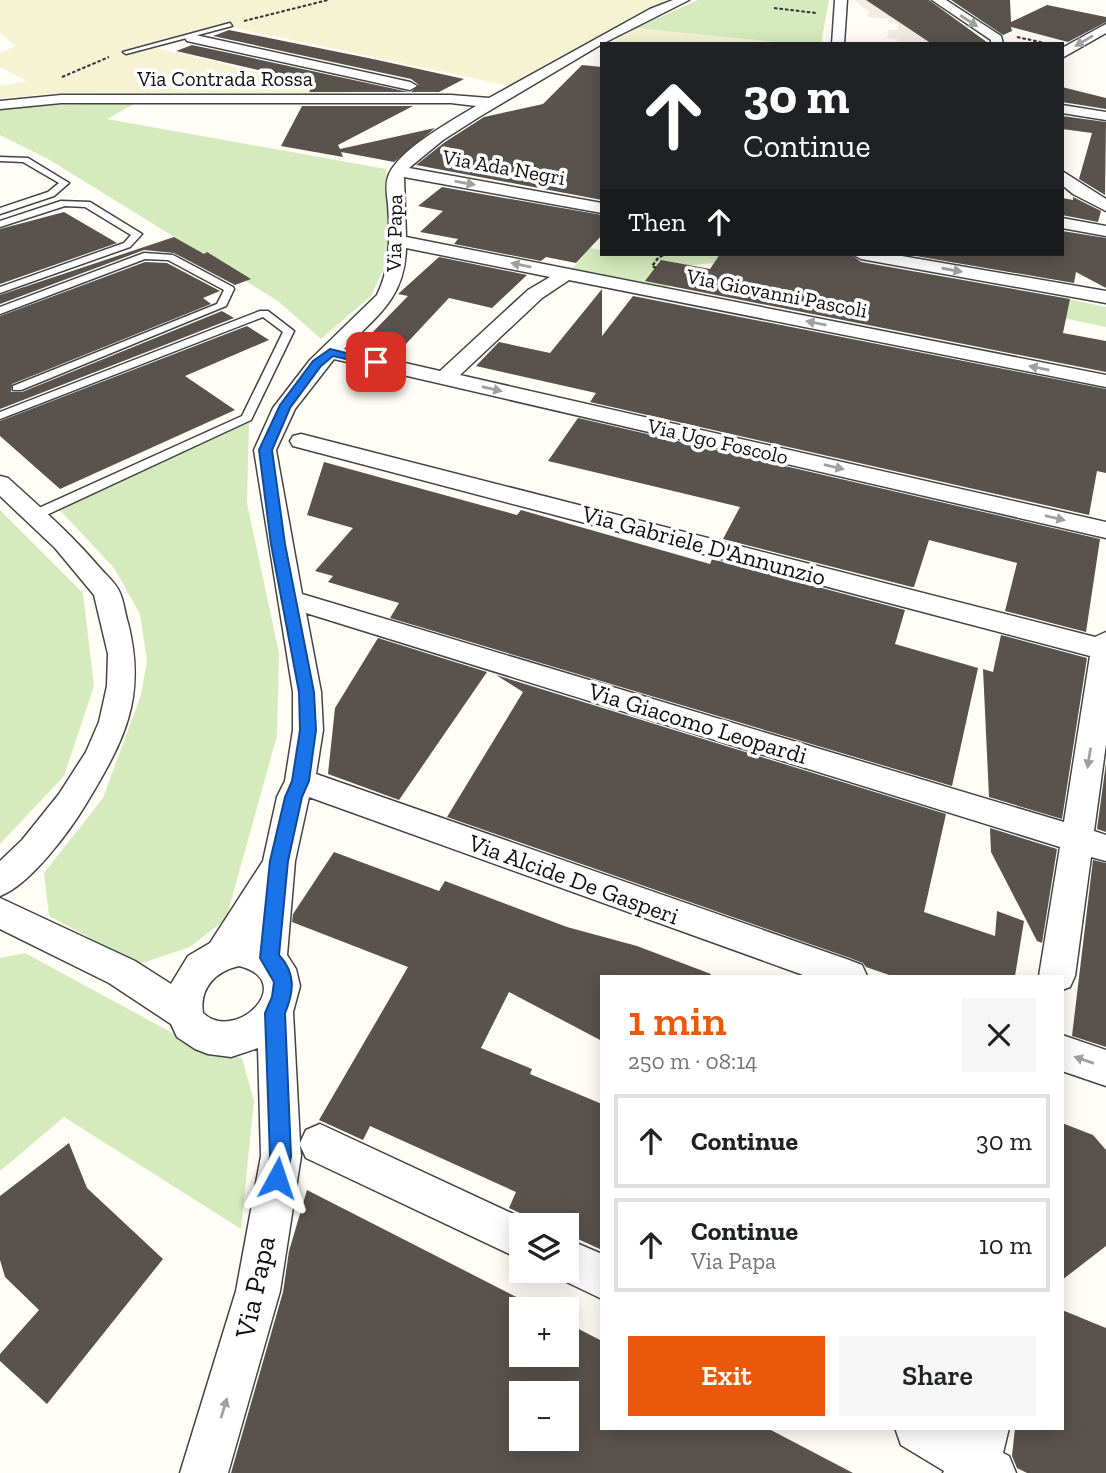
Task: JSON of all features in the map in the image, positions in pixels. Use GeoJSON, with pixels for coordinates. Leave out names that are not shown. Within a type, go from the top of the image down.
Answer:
{"type":"FeatureCollection","features":[{"type":"Feature","properties":{"kind":"street"},"geometry":{"type":"LineString","coordinates":[[838,42],[841,0]]}},
{"type":"Feature","properties":{"kind":"street"},"geometry":{"type":"LineString","coordinates":[[938,0],[997,39],[997,42]]}},
{"type":"Feature","properties":{"kind":"street","name":"Via Papa"},"geometry":{"type":"LineString","coordinates":[[600,42],[671,1]]}},
{"type":"Feature","properties":{"kind":"street"},"geometry":{"type":"LineString","coordinates":[[1064,53],[1106,28]]}},
{"type":"Feature","properties":{"kind":"street","name":"Via Contrada Rossa"},"geometry":{"type":"LineString","coordinates":[[191,38],[493,103]]}},
{"type":"Feature","properties":{"kind":"street","name":"Via Papa"},"geometry":{"type":"LineString","coordinates":[[269,958],[279,861],[293,797],[300,781],[308,730],[307,692],[278,544],[265,450],[284,408],[317,364],[385,298],[396,273],[398,241],[394,184],[398,172],[432,140],[600,42]]}},
{"type":"Feature","properties":{"kind":"street"},"geometry":{"type":"LineString","coordinates":[[576,56],[600,59]]}},
{"type":"Feature","properties":{"kind":"street","name":"Via Contrada Rossa"},"geometry":{"type":"LineString","coordinates":[[0,105],[61,99],[469,99]]}},
{"type":"Feature","properties":{"kind":"street","name":"Via Contrada Rossa"},"geometry":{"type":"LineString","coordinates":[[451,99],[493,103]]}},
{"type":"Feature","properties":{"kind":"street"},"geometry":{"type":"LineString","coordinates":[[1087,113],[1106,102]]}},
{"type":"Feature","properties":{"kind":"street"},"geometry":{"type":"LineString","coordinates":[[1064,110],[1106,116]]}},
{"type":"Feature","properties":{"kind":"street","name":"Via Ada Negri"},"geometry":{"type":"LineString","coordinates":[[398,172],[600,208]]}},
{"type":"Feature","properties":{"kind":"street"},"geometry":{"type":"LineString","coordinates":[[1064,178],[1079,191],[1106,206]]}},
{"type":"Feature","properties":{"kind":"street"},"geometry":{"type":"LineString","coordinates":[[1079,191],[1106,196]]}},
{"type":"Feature","properties":{"kind":"street"},"geometry":{"type":"LineString","coordinates":[[1064,223],[1106,231]]}},
{"type":"Feature","properties":{"kind":"street","name":"Via Giovanni Pascoli"},"geometry":{"type":"LineString","coordinates":[[398,241],[1106,381]]}},
{"type":"Feature","properties":{"kind":"street"},"geometry":{"type":"LineString","coordinates":[[872,256],[1106,297]]}},
{"type":"Feature","properties":{"kind":"street"},"geometry":{"type":"LineString","coordinates":[[445,378],[535,294],[568,274]]}},
{"type":"Feature","properties":{"kind":"street","name":"Via Ugo Foscolo"},"geometry":{"type":"LineString","coordinates":[[330,352],[1106,530]]}},
{"type":"Feature","properties":{"kind":"street","name":"Via Gabriele D'Annunzio"},"geometry":{"type":"LineString","coordinates":[[301,441],[1106,650]]}},
{"type":"Feature","properties":{"kind":"street"},"geometry":{"type":"LineString","coordinates":[[0,483],[64,542],[107,593],[122,654],[121,687],[114,722],[99,756],[70,803],[33,849],[0,882]]}},
{"type":"Feature","properties":{"kind":"street","name":"Via Giacomo Leopardi"},"geometry":{"type":"LineString","coordinates":[[290,599],[1091,843]]}},
{"type":"Feature","properties":{"kind":"street"},"geometry":{"type":"LineString","coordinates":[[1058,975],[1091,843],[1106,642]]}},
{"type":"Feature","properties":{"kind":"street","name":"Via Alcide De Gasperi"},"geometry":{"type":"LineString","coordinates":[[300,781],[846,975]]}},
{"type":"Feature","properties":{"kind":"street","name":"Via Papa"},"geometry":{"type":"LineString","coordinates":[[212,960],[279,861]]}},
{"type":"Feature","properties":{"kind":"street"},"geometry":{"type":"LineString","coordinates":[[0,913],[122,972],[183,1012]]}},
{"type":"Feature","properties":{"kind":"street"},"geometry":{"type":"LineString","coordinates":[[122,972],[161,976],[239,950],[256,952],[269,958],[278,968],[283,982],[282,997],[275,1013],[253,1032],[236,1039],[218,1040],[202,1035],[190,1026],[183,1012],[183,996],[191,979],[212,960]]}},
{"type":"Feature","properties":{"kind":"street","name":"Via Papa"},"geometry":{"type":"LineString","coordinates":[[204,1473],[258,1291],[281,1156],[275,1013]]}},
{"type":"Feature","properties":{"kind":"street"},"geometry":{"type":"LineString","coordinates":[[1064,1054],[1106,1068]]}},
{"type":"Feature","properties":{"kind":"street"},"geometry":{"type":"LineString","coordinates":[[320,1144],[509,1233]]}},
{"type":"Feature","properties":{"kind":"street"},"geometry":{"type":"LineString","coordinates":[[579,1266],[600,1276]]}},
{"type":"Feature","properties":{"kind":"street"},"geometry":{"type":"LineString","coordinates":[[922,1430],[980,1459]]}},
{"type":"Feature","properties":{"kind":"lane"},"geometry":{"type":"LineString","coordinates":[[126,52],[230,25]]}},
{"type":"Feature","properties":{"kind":"lane"},"geometry":{"type":"LineString","coordinates":[[0,159],[25,160],[65,183],[51,194],[0,211]]}},
{"type":"Feature","properties":{"kind":"lane"},"geometry":{"type":"LineString","coordinates":[[0,224],[64,203],[87,204],[137,234],[127,245],[0,290]]}},
{"type":"Feature","properties":{"kind":"lane"},"geometry":{"type":"LineString","coordinates":[[0,311],[145,256],[170,257],[229,289],[221,306],[17,388]]}},
{"type":"Feature","properties":{"kind":"lane"},"geometry":{"type":"LineString","coordinates":[[0,416],[264,313],[289,331],[247,418],[35,515]]}},
{"type":"Feature","properties":{"kind":"path"},"geometry":{"type":"LineString","coordinates":[[230,25],[328,0]]}},
{"type":"Feature","properties":{"kind":"path"},"geometry":{"type":"LineString","coordinates":[[774,8],[842,16]]}},
{"type":"Feature","properties":{"kind":"path"},"geometry":{"type":"LineString","coordinates":[[1028,39],[1041,42]]}},
{"type":"Feature","properties":{"kind":"shaded area"},"geometry":{"type":"Polygon","coordinates":[[[0,0],[668,0],[510,86],[230,27],[152,47],[352,94],[54,93],[0,99],[0,86],[27,81],[0,67],[0,53],[16,46],[0,33],[0,0]]]}},
{"type":"Feature","properties":{"kind":"shaded area"},"geometry":{"type":"Polygon","coordinates":[[[854,0],[882,0],[959,40],[897,42],[897,39],[887,38],[889,30],[897,30],[898,24],[888,23],[888,19],[867,17],[869,12],[854,0]]]}},
{"type":"Feature","properties":{"kind":"shaded area"},"geometry":{"type":"Polygon","coordinates":[[[636,28],[776,42],[614,42],[636,28]]]}},
{"type":"Feature","properties":{"kind":"green space"},"geometry":{"type":"Polygon","coordinates":[[[698,0],[829,0],[821,42],[776,42],[636,28],[698,0]]]}},
{"type":"Feature","properties":{"kind":"green space"},"geometry":{"type":"Polygon","coordinates":[[[136,103],[107,119],[386,169],[388,260],[371,296],[321,339],[278,301],[48,159],[0,135],[0,110],[43,105],[136,103]]]}},
{"type":"Feature","properties":{"kind":"green space"},"geometry":{"type":"Polygon","coordinates":[[[590,248],[600,250],[600,256],[719,256],[714,263],[683,266],[667,288],[572,269],[590,248]]]}},
{"type":"Feature","properties":{"kind":"green space"},"geometry":{"type":"Polygon","coordinates":[[[1063,298],[1106,307],[1106,327],[1058,317],[1063,298]]]}},
{"type":"Feature","properties":{"kind":"green space"},"geometry":{"type":"Polygon","coordinates":[[[249,422],[247,503],[279,653],[277,736],[226,919],[190,947],[139,964],[49,916],[44,873],[103,798],[141,695],[147,661],[140,614],[114,568],[58,508],[249,422]]]}},
{"type":"Feature","properties":{"kind":"green space"},"geometry":{"type":"Polygon","coordinates":[[[0,510],[83,593],[94,686],[64,776],[0,844],[0,510]]]}},
{"type":"Feature","properties":{"kind":"green space"},"geometry":{"type":"Polygon","coordinates":[[[25,953],[202,1049],[242,1058],[254,1101],[241,1229],[64,1117],[0,1171],[0,958],[25,953]]]}},
{"type":"Feature","properties":{"kind":"building"},"geometry":{"type":"Polygon","coordinates":[[[866,0],[929,0],[987,42],[929,42],[866,0]]]}},
{"type":"Feature","properties":{"kind":"building"},"geometry":{"type":"Polygon","coordinates":[[[951,0],[1010,0],[1011,22],[1047,5],[1106,17],[1106,22],[1068,42],[1011,27],[1012,31],[1003,35],[951,0]]]}},
{"type":"Feature","properties":{"kind":"building"},"geometry":{"type":"Polygon","coordinates":[[[229,30],[464,79],[439,92],[411,92],[419,85],[411,79],[213,36],[229,30]]]}},
{"type":"Feature","properties":{"kind":"building"},"geometry":{"type":"Polygon","coordinates":[[[192,45],[409,92],[309,92],[314,83],[176,51],[192,45]]]}},
{"type":"Feature","properties":{"kind":"building"},"geometry":{"type":"Polygon","coordinates":[[[582,65],[600,67],[600,200],[416,165],[484,117],[543,104],[582,65]]]}},
{"type":"Feature","properties":{"kind":"building"},"geometry":{"type":"Polygon","coordinates":[[[1064,88],[1106,98],[1106,109],[1064,102],[1064,88]]]}},
{"type":"Feature","properties":{"kind":"building"},"geometry":{"type":"Polygon","coordinates":[[[302,106],[413,106],[338,145],[340,149],[435,128],[394,162],[341,152],[343,157],[281,146],[302,106]]]}},
{"type":"Feature","properties":{"kind":"building"},"geometry":{"type":"Polygon","coordinates":[[[1064,116],[1106,122],[1105,195],[1079,179],[1092,133],[1064,129],[1064,116]]]}},
{"type":"Feature","properties":{"kind":"building"},"geometry":{"type":"Polygon","coordinates":[[[442,187],[600,215],[600,237],[576,263],[546,257],[541,261],[454,244],[458,239],[420,232],[443,211],[418,206],[442,187]]]}},
{"type":"Feature","properties":{"kind":"building"},"geometry":{"type":"Polygon","coordinates":[[[1073,197],[1101,211],[1098,222],[1064,215],[1064,198],[1073,200],[1073,197]]]}},
{"type":"Feature","properties":{"kind":"building"},"geometry":{"type":"Polygon","coordinates":[[[64,212],[117,243],[0,284],[0,229],[64,212]]]}},
{"type":"Feature","properties":{"kind":"building"},"geometry":{"type":"Polygon","coordinates":[[[1064,231],[1106,238],[1106,288],[1076,272],[1074,283],[916,256],[1064,256],[1064,231]]]}},
{"type":"Feature","properties":{"kind":"building"},"geometry":{"type":"Polygon","coordinates":[[[174,237],[204,254],[207,252],[251,279],[235,285],[174,253],[144,250],[0,304],[0,295],[174,237]]]}},
{"type":"Feature","properties":{"kind":"building"},"geometry":{"type":"Polygon","coordinates":[[[719,256],[853,256],[861,262],[1070,299],[1063,333],[1106,341],[1106,372],[645,281],[661,260],[710,269],[719,256]]]}},
{"type":"Feature","properties":{"kind":"building"},"geometry":{"type":"Polygon","coordinates":[[[439,257],[527,275],[492,308],[449,298],[404,346],[367,338],[408,296],[398,294],[439,257]]]}},
{"type":"Feature","properties":{"kind":"building"},"geometry":{"type":"Polygon","coordinates":[[[145,262],[167,263],[220,291],[203,298],[211,304],[12,384],[11,392],[22,392],[222,311],[234,318],[0,409],[0,316],[145,262]]]}},
{"type":"Feature","properties":{"kind":"building"},"geometry":{"type":"Polygon","coordinates":[[[602,289],[602,336],[633,296],[1106,389],[1106,473],[1097,471],[1089,515],[590,402],[596,393],[476,366],[499,342],[550,353],[602,289]]]}},
{"type":"Feature","properties":{"kind":"building"},"geometry":{"type":"Polygon","coordinates":[[[247,326],[269,340],[185,376],[235,410],[60,489],[0,436],[0,421],[247,326]]]}},
{"type":"Feature","properties":{"kind":"building"},"geometry":{"type":"Polygon","coordinates":[[[578,418],[1100,539],[1086,632],[1005,611],[1017,563],[929,540],[912,587],[723,539],[740,507],[548,461],[578,418]]]}},
{"type":"Feature","properties":{"kind":"building"},"geometry":{"type":"Polygon","coordinates":[[[324,462],[517,515],[521,510],[710,564],[712,559],[905,610],[895,644],[978,668],[952,786],[390,618],[399,603],[328,582],[333,576],[315,571],[353,528],[307,515],[324,462]]]}},
{"type":"Feature","properties":{"kind":"building"},"geometry":{"type":"Polygon","coordinates":[[[1001,635],[1087,658],[1062,819],[989,797],[983,669],[993,672],[1001,635]]]}},
{"type":"Feature","properties":{"kind":"building"},"geometry":{"type":"Polygon","coordinates":[[[378,638],[487,672],[399,800],[328,774],[335,708],[378,638]]]}},
{"type":"Feature","properties":{"kind":"building"},"geometry":{"type":"Polygon","coordinates":[[[496,675],[946,814],[924,912],[995,936],[997,911],[1024,921],[1015,975],[889,975],[850,958],[447,817],[523,692],[496,675]]]}},
{"type":"Feature","properties":{"kind":"building"},"geometry":{"type":"Polygon","coordinates":[[[1106,763],[1106,832],[1097,829],[1106,763]]]}},
{"type":"Feature","properties":{"kind":"building"},"geometry":{"type":"Polygon","coordinates":[[[990,828],[1057,849],[1042,943],[1037,941],[991,852],[990,828]]]}},
{"type":"Feature","properties":{"kind":"building"},"geometry":{"type":"Polygon","coordinates":[[[334,852],[439,891],[445,881],[567,927],[637,946],[711,974],[600,975],[600,1040],[509,992],[481,1048],[532,1069],[530,1074],[600,1103],[600,1249],[579,1239],[579,1213],[520,1213],[509,1208],[516,1192],[370,1126],[363,1140],[319,1120],[408,967],[292,922],[293,914],[334,852]]]}},
{"type":"Feature","properties":{"kind":"building"},"geometry":{"type":"Polygon","coordinates":[[[1093,860],[1106,863],[1106,1047],[1072,1036],[1093,860]]]}},
{"type":"Feature","properties":{"kind":"building"},"geometry":{"type":"Polygon","coordinates":[[[1064,1124],[1093,1135],[1106,1150],[1106,1246],[1064,1278],[1064,1124]]]}},
{"type":"Feature","properties":{"kind":"building"},"geometry":{"type":"Polygon","coordinates":[[[69,1143],[87,1188],[163,1259],[47,1404],[0,1361],[0,1354],[39,1310],[5,1277],[0,1260],[0,1196],[69,1143]]]}},
{"type":"Feature","properties":{"kind":"building"},"geometry":{"type":"Polygon","coordinates":[[[307,1190],[517,1297],[509,1297],[509,1367],[579,1367],[579,1329],[600,1340],[600,1430],[771,1430],[853,1473],[231,1473],[283,1292],[289,1251],[307,1190]]]}},
{"type":"Feature","properties":{"kind":"building"},"geometry":{"type":"Polygon","coordinates":[[[1064,1311],[1106,1328],[1106,1473],[1027,1473],[1017,1468],[1012,1456],[1015,1430],[1064,1430],[1064,1311]]]}},
{"type":"Feature","properties":{"kind":"route"},"geometry":{"type":"LineString","coordinates":[[277,1178],[281,1156],[275,1013],[282,997],[283,982],[278,968],[269,958],[279,861],[293,797],[300,781],[308,730],[307,692],[278,544],[265,450],[284,408],[298,387],[330,352],[376,362]]}}]}
